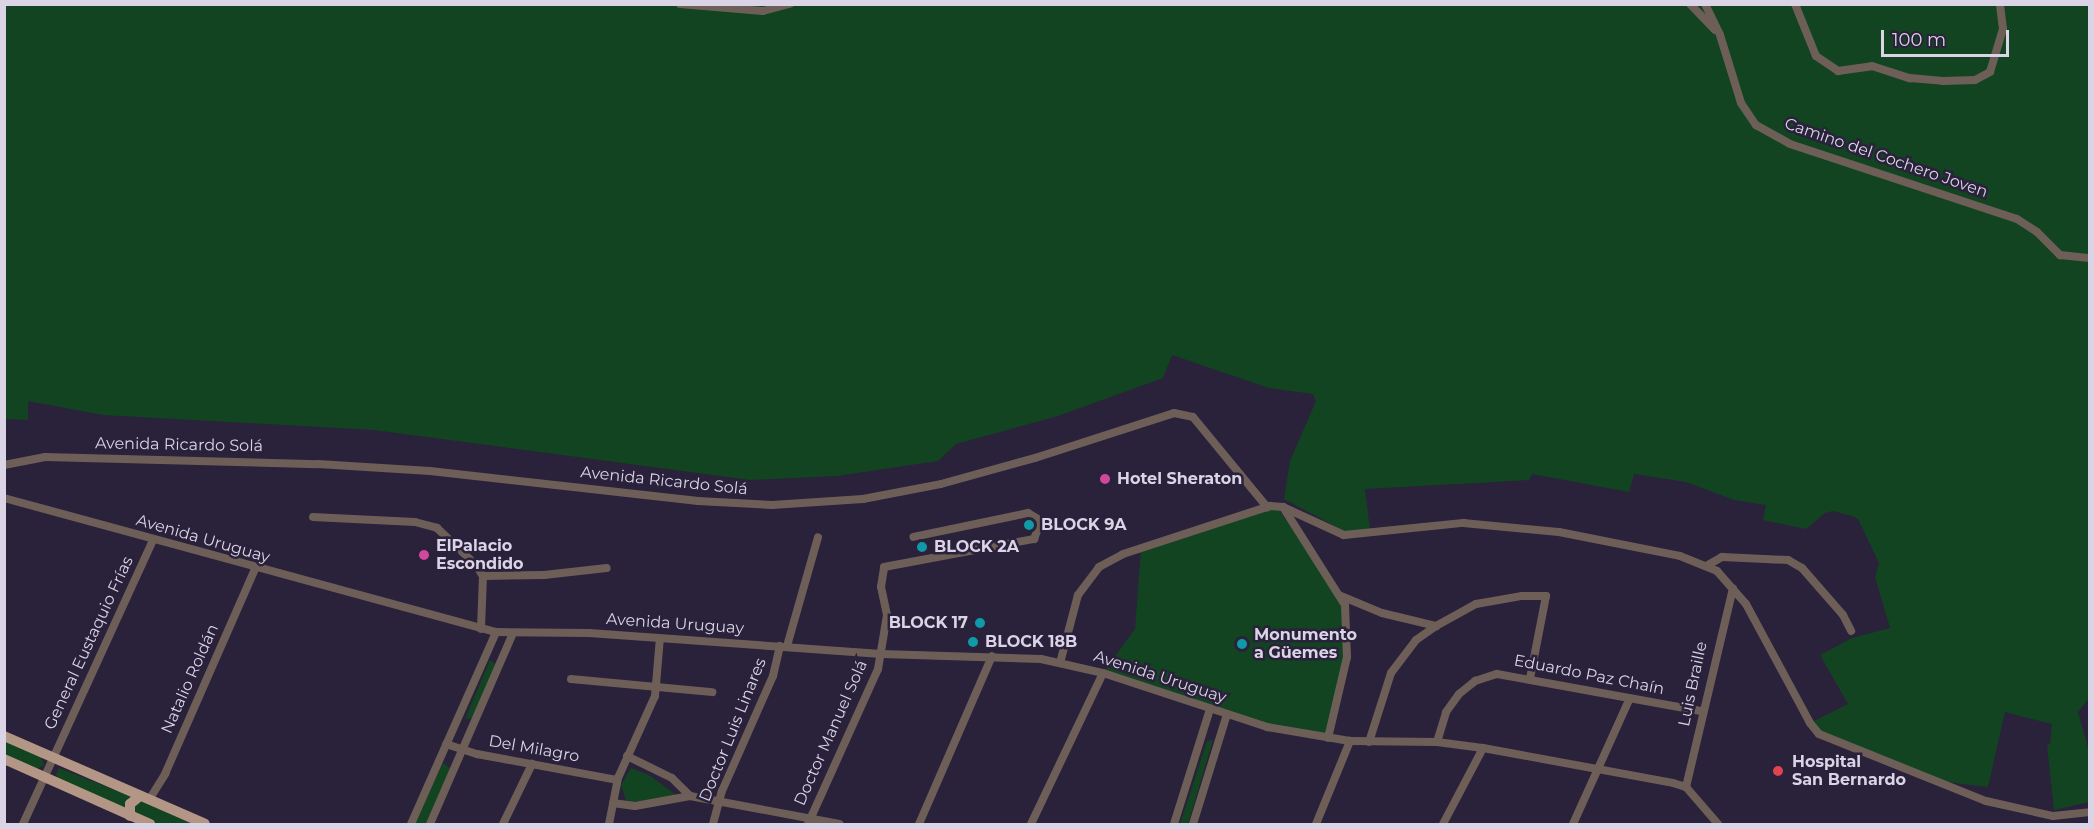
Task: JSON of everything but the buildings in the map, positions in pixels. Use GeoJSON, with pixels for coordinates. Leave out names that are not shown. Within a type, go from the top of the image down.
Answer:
{"type":"FeatureCollection","features":[{"type":"Feature","properties":{"kind":"main road"},"geometry":{"type":"LineString","coordinates":[[4,736],[205,825]]}},
{"type":"Feature","properties":{"kind":"main road"},"geometry":{"type":"LineString","coordinates":[[4,759],[150,825]]}},
{"type":"Feature","properties":{"kind":"main road"},"geometry":{"type":"LineString","coordinates":[[130,816],[130,804],[144,798]]}},
{"type":"Feature","properties":{"kind":"street"},"geometry":{"type":"LineString","coordinates":[[680,4],[763,11],[790,4]]}},
{"type":"Feature","properties":{"kind":"street"},"geometry":{"type":"LineString","coordinates":[[1690,4],[1720,35]]}},
{"type":"Feature","properties":{"kind":"street","name":"Camino del Cochero Joven"},"geometry":{"type":"LineString","coordinates":[[1705,4],[1720,35],[1741,103],[1756,125],[1774,137],[2017,219],[2037,232],[2060,255],[2090,258]]}},
{"type":"Feature","properties":{"kind":"street"},"geometry":{"type":"LineString","coordinates":[[1795,4],[1808,44],[1816,56],[1838,71],[1872,66],[1910,78],[1943,81],[1975,80],[1990,72],[2003,29],[2000,4]]}},
{"type":"Feature","properties":{"kind":"street","name":"Avenida Ricardo Solá"},"geometry":{"type":"LineString","coordinates":[[4,465],[45,458],[318,464],[430,471],[698,501],[783,505],[862,499],[941,484],[1035,459],[1174,412],[1193,417],[1267,507]]}},
{"type":"Feature","properties":{"kind":"street","name":"Avenida Uruguay"},"geometry":{"type":"LineString","coordinates":[[4,498],[255,569],[496,632],[660,638],[881,654],[992,656],[1060,663],[1103,673],[1267,727],[1350,741],[1437,742],[1483,748],[1686,787]]}},
{"type":"Feature","properties":{"kind":"street"},"geometry":{"type":"LineString","coordinates":[[1060,663],[1078,595],[1099,567],[1123,554],[1267,507],[1283,507],[1344,535],[1490,523],[1559,531],[1708,565],[1733,588],[1819,734],[1986,801],[2053,816],[2090,812]]}},
{"type":"Feature","properties":{"kind":"street"},"geometry":{"type":"LineString","coordinates":[[1283,507],[1341,596],[1347,615],[1347,657],[1328,738]]}},
{"type":"Feature","properties":{"kind":"street","name":"Doctor Manuel Solá"},"geometry":{"type":"LineString","coordinates":[[809,822],[877,673],[887,615],[881,587],[884,567],[1034,539],[1041,521],[1028,513],[913,537]]}},
{"type":"Feature","properties":{"kind":"street"},"geometry":{"type":"LineString","coordinates":[[313,517],[430,525],[476,565],[483,576],[481,629]]}},
{"type":"Feature","properties":{"kind":"street","name":"Doctor Luis Linares"},"geometry":{"type":"LineString","coordinates":[[713,825],[718,802],[784,646],[818,537]]}},
{"type":"Feature","properties":{"kind":"street","name":"General Eustaquio Frías"},"geometry":{"type":"LineString","coordinates":[[23,825],[153,540]]}},
{"type":"Feature","properties":{"kind":"street"},"geometry":{"type":"LineString","coordinates":[[1708,565],[1722,556],[1788,560],[1802,568],[1843,615],[1851,631]]}},
{"type":"Feature","properties":{"kind":"street"},"geometry":{"type":"LineString","coordinates":[[483,576],[544,575],[607,568]]}},
{"type":"Feature","properties":{"kind":"street","name":"Natalio Roldán"},"geometry":{"type":"LineString","coordinates":[[144,798],[165,774],[255,569]]}},
{"type":"Feature","properties":{"kind":"street","name":"Luis Braille"},"geometry":{"type":"LineString","coordinates":[[1686,787],[1701,711],[1733,588]]}},
{"type":"Feature","properties":{"kind":"street"},"geometry":{"type":"LineString","coordinates":[[1341,596],[1382,613],[1436,626]]}},
{"type":"Feature","properties":{"kind":"street"},"geometry":{"type":"LineString","coordinates":[[1369,742],[1391,673],[1416,640],[1476,604],[1521,596],[1546,596],[1530,678]]}},
{"type":"Feature","properties":{"kind":"street"},"geometry":{"type":"LineString","coordinates":[[411,825],[496,632]]}},
{"type":"Feature","properties":{"kind":"street"},"geometry":{"type":"LineString","coordinates":[[430,825],[465,750],[513,633]]}},
{"type":"Feature","properties":{"kind":"street"},"geometry":{"type":"LineString","coordinates":[[609,825],[617,780],[657,686],[660,638]]}},
{"type":"Feature","properties":{"kind":"street"},"geometry":{"type":"LineString","coordinates":[[919,825],[992,656]]}},
{"type":"Feature","properties":{"kind":"street"},"geometry":{"type":"LineString","coordinates":[[1031,825],[1103,673]]}},
{"type":"Feature","properties":{"kind":"street","name":"Eduardo Paz Chaín"},"geometry":{"type":"LineString","coordinates":[[1437,742],[1451,704],[1475,681],[1497,674],[1530,678],[1629,700],[1701,711]]}},
{"type":"Feature","properties":{"kind":"street"},"geometry":{"type":"LineString","coordinates":[[571,679],[712,692]]}},
{"type":"Feature","properties":{"kind":"street"},"geometry":{"type":"LineString","coordinates":[[1573,825],[1629,700]]}},
{"type":"Feature","properties":{"kind":"street"},"geometry":{"type":"LineString","coordinates":[[1174,825],[1210,709]]}},
{"type":"Feature","properties":{"kind":"street"},"geometry":{"type":"LineString","coordinates":[[1193,825],[1227,714]]}},
{"type":"Feature","properties":{"kind":"street"},"geometry":{"type":"LineString","coordinates":[[1316,825],[1350,741]]}},
{"type":"Feature","properties":{"kind":"street","name":"Del Milagro"},"geometry":{"type":"LineString","coordinates":[[446,744],[465,750],[617,780]]}},
{"type":"Feature","properties":{"kind":"street"},"geometry":{"type":"LineString","coordinates":[[1443,825],[1483,748]]}},
{"type":"Feature","properties":{"kind":"street"},"geometry":{"type":"LineString","coordinates":[[627,756],[672,778],[690,796]]}},
{"type":"Feature","properties":{"kind":"street"},"geometry":{"type":"LineString","coordinates":[[503,825],[532,764]]}},
{"type":"Feature","properties":{"kind":"street"},"geometry":{"type":"LineString","coordinates":[[1686,787],[1718,825]]}},
{"type":"Feature","properties":{"kind":"street"},"geometry":{"type":"LineString","coordinates":[[613,803],[635,806],[690,796],[809,822],[839,825]]}},
{"type":"Feature","properties":{"kind":"green space"},"geometry":{"type":"Polygon","coordinates":[[[4,5],[2089,5],[2090,697],[2078,712],[2089,751],[2089,802],[2054,810],[2047,745],[2050,744],[2052,724],[2005,712],[1988,787],[1938,781],[1822,733],[1812,722],[1848,704],[1820,655],[1852,638],[1890,628],[1875,577],[1879,563],[1858,519],[1852,516],[1833,511],[1825,513],[1806,529],[1763,520],[1766,505],[1734,500],[1686,482],[1634,474],[1629,492],[1532,474],[1529,480],[1365,489],[1370,530],[1344,531],[1284,499],[1290,461],[1316,401],[1313,394],[1269,388],[1172,355],[1163,378],[1058,416],[956,444],[938,461],[837,476],[750,480],[374,430],[103,415],[28,401],[28,420],[5,419],[4,5]]]}},
{"type":"Feature","properties":{"kind":"green space","name":"Monumento a Güemes"},"geometry":{"type":"Polygon","coordinates":[[[1278,509],[1341,596],[1348,630],[1328,738],[1264,727],[1103,673],[1135,629],[1141,549],[1259,510],[1278,509]]]}},
{"type":"Feature","properties":{"kind":"green space"},"geometry":{"type":"Polygon","coordinates":[[[490,660],[497,665],[473,718],[465,719],[490,660]]]}},
{"type":"Feature","properties":{"kind":"green space"},"geometry":{"type":"Polygon","coordinates":[[[1213,740],[1188,824],[1180,824],[1207,741],[1213,740]]]}},
{"type":"Feature","properties":{"kind":"green space"},"geometry":{"type":"Polygon","coordinates":[[[5,741],[41,757],[44,765],[36,770],[5,756],[5,741]]]}},
{"type":"Feature","properties":{"kind":"green space"},"geometry":{"type":"Polygon","coordinates":[[[443,763],[452,769],[427,824],[413,824],[443,763]]]}},
{"type":"Feature","properties":{"kind":"green space"},"geometry":{"type":"Polygon","coordinates":[[[59,768],[132,797],[127,810],[59,779],[56,775],[59,768]]]}},
{"type":"Feature","properties":{"kind":"green space"},"geometry":{"type":"Polygon","coordinates":[[[631,768],[649,775],[676,795],[627,803],[621,785],[631,768]]]}},
{"type":"Feature","properties":{"kind":"green space"},"geometry":{"type":"Polygon","coordinates":[[[142,801],[195,824],[159,824],[135,814],[134,804],[142,801]]]}},
{"type":"Feature","properties":{"kind":"place","name":"Hotel Sheraton"},"geometry":{"type":"Point","coordinates":[1105,479]}},
{"type":"Feature","properties":{"kind":"place","name":"BLOCK 9A"},"geometry":{"type":"Point","coordinates":[1029,525]}},
{"type":"Feature","properties":{"kind":"place","name":"BLOCK 2A"},"geometry":{"type":"Point","coordinates":[922,547]}},
{"type":"Feature","properties":{"kind":"place","name":"ElPalacio Escondido"},"geometry":{"type":"Point","coordinates":[424,555]}},
{"type":"Feature","properties":{"kind":"place","name":"BLOCK 17"},"geometry":{"type":"Point","coordinates":[980,623]}},
{"type":"Feature","properties":{"kind":"place","name":"BLOCK 18B"},"geometry":{"type":"Point","coordinates":[973,642]}},
{"type":"Feature","properties":{"kind":"place","name":"Monumento a Güemes"},"geometry":{"type":"Point","coordinates":[1242,644]}},
{"type":"Feature","properties":{"kind":"place","name":"Hospital San Bernardo"},"geometry":{"type":"Point","coordinates":[1778,771]}}]}
